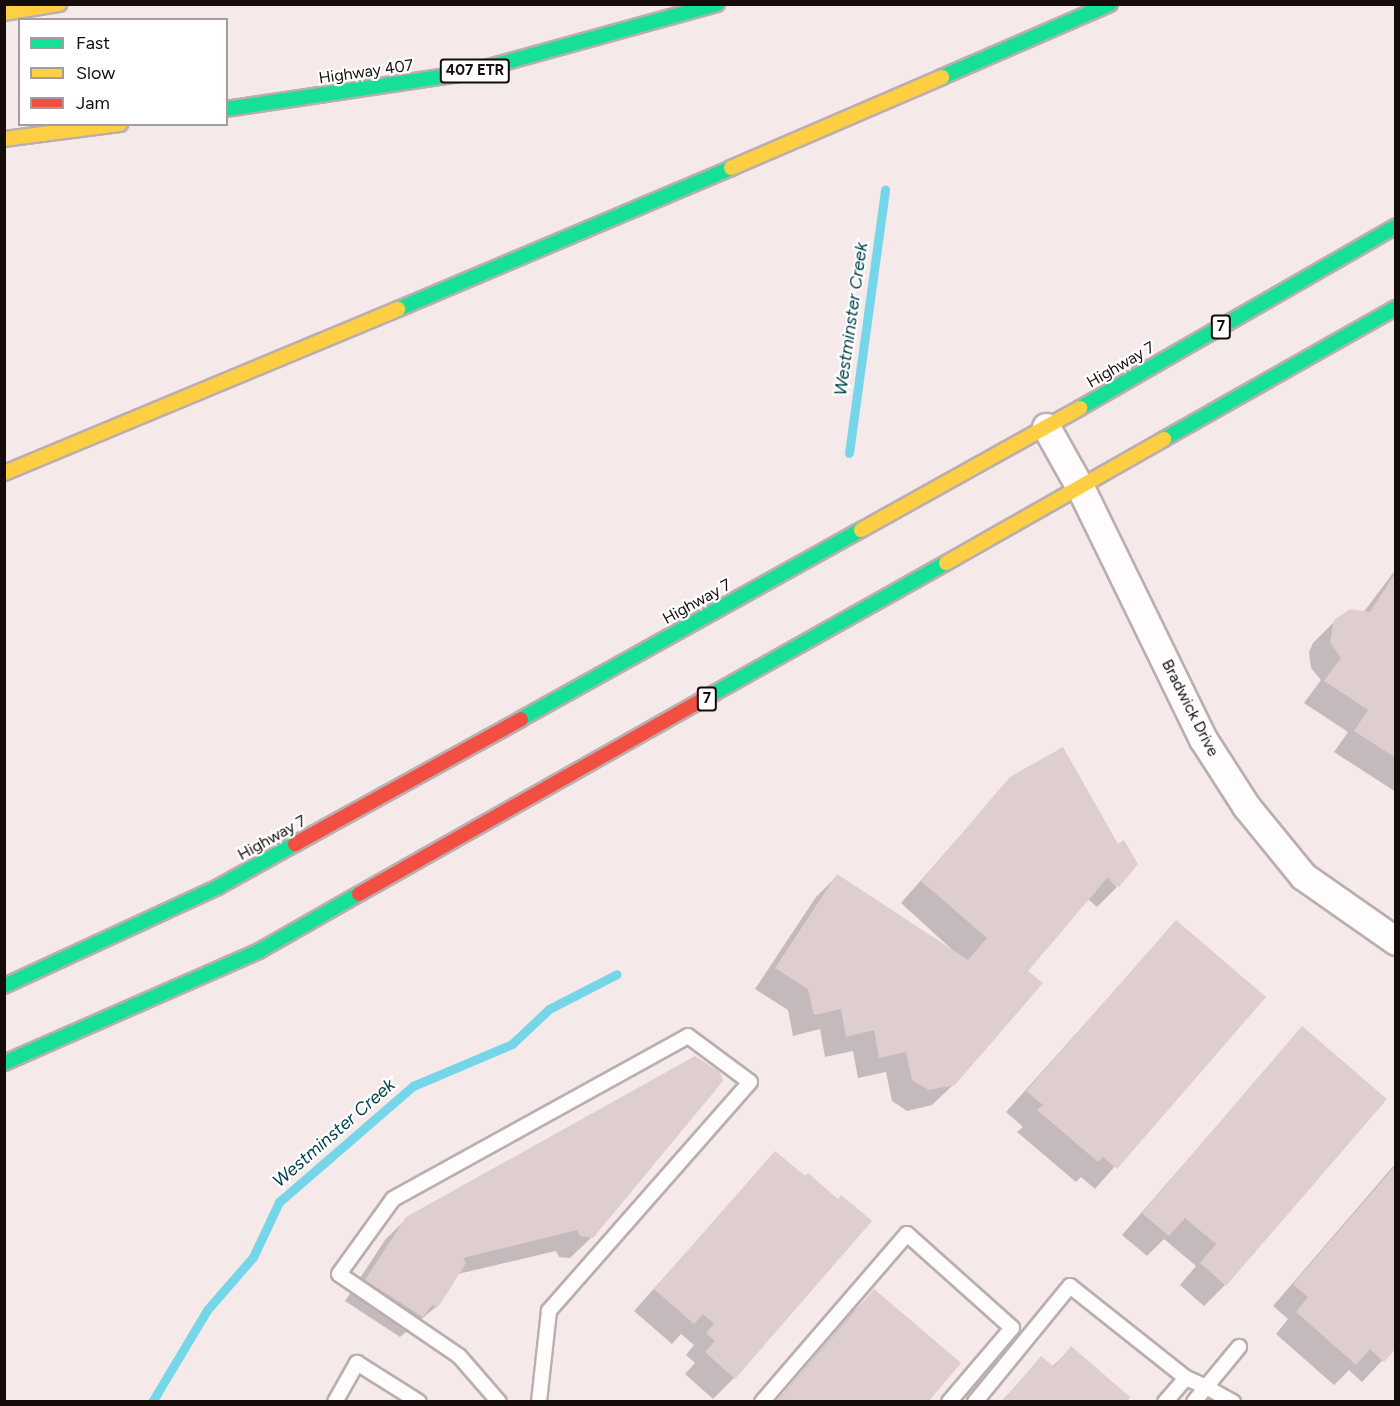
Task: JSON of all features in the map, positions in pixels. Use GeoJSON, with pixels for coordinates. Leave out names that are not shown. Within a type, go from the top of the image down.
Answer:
{"type":"FeatureCollection","features":[{"type":"Feature","properties":{"kind":"main road"},"geometry":{"type":"LineString","coordinates":[[4,12],[15,4]]}},
{"type":"Feature","properties":{"kind":"main road"},"geometry":{"type":"LineString","coordinates":[[4,12],[59,4]]}},
{"type":"Feature","properties":{"kind":"main road","name":"Highway 407"},"geometry":{"type":"LineString","coordinates":[[228,109],[467,73],[717,4]]}},
{"type":"Feature","properties":{"kind":"main road"},"geometry":{"type":"LineString","coordinates":[[4,473],[604,222],[1110,4]]}},
{"type":"Feature","properties":{"kind":"main road"},"geometry":{"type":"LineString","coordinates":[[4,139],[105,126]]}},
{"type":"Feature","properties":{"kind":"main road","name":"Highway 7"},"geometry":{"type":"LineString","coordinates":[[4,986],[218,887],[1046,427],[1395,226]]}},
{"type":"Feature","properties":{"kind":"main road","name":"7"},"geometry":{"type":"LineString","coordinates":[[4,1063],[259,951],[1081,489],[1395,308]]}},
{"type":"Feature","properties":{"kind":"street","name":"Bradwick Drive"},"geometry":{"type":"LineString","coordinates":[[1046,427],[1081,489],[1203,739],[1246,806],[1303,876],[1395,941]]}},
{"type":"Feature","properties":{"kind":"lane"},"geometry":{"type":"LineString","coordinates":[[500,1401],[459,1356],[339,1274],[393,1199],[688,1036],[750,1082],[549,1311],[539,1401]]}},
{"type":"Feature","properties":{"kind":"lane"},"geometry":{"type":"LineString","coordinates":[[762,1401],[908,1234],[1012,1328],[1030,1334]]}},
{"type":"Feature","properties":{"kind":"lane"},"geometry":{"type":"LineString","coordinates":[[975,1401],[1070,1286],[1186,1378],[1233,1401]]}},
{"type":"Feature","properties":{"kind":"lane"},"geometry":{"type":"LineString","coordinates":[[949,1401],[1012,1328]]}},
{"type":"Feature","properties":{"kind":"lane"},"geometry":{"type":"LineString","coordinates":[[1194,1401],[1239,1347]]}},
{"type":"Feature","properties":{"kind":"lane"},"geometry":{"type":"LineString","coordinates":[[335,1401],[357,1363],[419,1401]]}},
{"type":"Feature","properties":{"kind":"lane"},"geometry":{"type":"LineString","coordinates":[[1165,1401],[1186,1378]]}},
{"type":"Feature","properties":{"kind":"building"},"geometry":{"type":"Polygon","coordinates":[[[1396,572],[1396,758],[1354,731],[1368,710],[1324,681],[1341,658],[1330,642],[1334,620],[1350,609],[1370,612],[1396,572]]]}},
{"type":"Feature","properties":{"kind":"building"},"geometry":{"type":"Polygon","coordinates":[[[1063,747],[1118,844],[1124,840],[1138,864],[1119,887],[1108,877],[1028,971],[1043,983],[955,1085],[929,1090],[912,1080],[906,1052],[879,1058],[874,1030],[846,1037],[841,1009],[814,1015],[808,989],[775,968],[837,874],[968,960],[987,938],[921,881],[1010,777],[1063,747]]]}},
{"type":"Feature","properties":{"kind":"building"},"geometry":{"type":"Polygon","coordinates":[[[1176,920],[1266,997],[1117,1169],[1103,1157],[1098,1162],[1037,1110],[1043,1105],[1026,1091],[1176,920]]]}},
{"type":"Feature","properties":{"kind":"building"},"geometry":{"type":"Polygon","coordinates":[[[1302,1026],[1387,1099],[1226,1286],[1200,1263],[1216,1244],[1185,1218],[1169,1236],[1142,1213],[1302,1026]]]}},
{"type":"Feature","properties":{"kind":"building"},"geometry":{"type":"Polygon","coordinates":[[[695,1056],[720,1072],[723,1081],[593,1238],[580,1236],[577,1230],[463,1258],[466,1263],[446,1295],[437,1308],[432,1305],[423,1317],[365,1280],[406,1217],[695,1056]]]}},
{"type":"Feature","properties":{"kind":"building"},"geometry":{"type":"Polygon","coordinates":[[[775,1151],[805,1176],[808,1173],[838,1199],[841,1195],[872,1221],[735,1379],[705,1352],[715,1341],[706,1333],[714,1324],[703,1314],[694,1324],[654,1289],[775,1151]]]}},
{"type":"Feature","properties":{"kind":"building"},"geometry":{"type":"Polygon","coordinates":[[[1396,1165],[1396,1348],[1384,1362],[1370,1349],[1356,1365],[1296,1312],[1308,1297],[1293,1284],[1396,1165]]]}},
{"type":"Feature","properties":{"kind":"building"},"geometry":{"type":"Polygon","coordinates":[[[874,1289],[961,1363],[928,1402],[777,1402],[874,1289]]]}},
{"type":"Feature","properties":{"kind":"building"},"geometry":{"type":"Polygon","coordinates":[[[1071,1346],[1130,1397],[1127,1402],[1002,1402],[1041,1356],[1054,1367],[1071,1346]]]}},
{"type":"Feature","properties":{"kind":"waterway","name":"Westminster Creek"},"geometry":{"type":"LineString","coordinates":[[849,453],[885,189]]}},
{"type":"Feature","properties":{"kind":"waterway","name":"Westminster Creek"},"geometry":{"type":"LineString","coordinates":[[152,1402],[207,1310],[253,1257],[279,1202],[413,1086],[512,1044],[549,1009],[617,974]]}},
{"type":"Feature","properties":{"kind":"traffic: fast"},"geometry":{"type":"LineString","coordinates":[[228,109],[467,73],[717,4]]}},
{"type":"Feature","properties":{"kind":"traffic: fast"},"geometry":{"type":"LineString","coordinates":[[942,77],[1110,4]]}},
{"type":"Feature","properties":{"kind":"traffic: fast"},"geometry":{"type":"LineString","coordinates":[[398,309],[731,168]]}},
{"type":"Feature","properties":{"kind":"traffic: fast"},"geometry":{"type":"LineString","coordinates":[[1080,408],[1396,226]]}},
{"type":"Feature","properties":{"kind":"traffic: fast"},"geometry":{"type":"LineString","coordinates":[[1164,439],[1396,308]]}},
{"type":"Feature","properties":{"kind":"traffic: fast"},"geometry":{"type":"LineString","coordinates":[[521,719],[861,530]]}},
{"type":"Feature","properties":{"kind":"traffic: fast"},"geometry":{"type":"LineString","coordinates":[[702,700],[946,563]]}},
{"type":"Feature","properties":{"kind":"traffic: fast"},"geometry":{"type":"LineString","coordinates":[[4,986],[218,887],[295,844]]}},
{"type":"Feature","properties":{"kind":"traffic: fast"},"geometry":{"type":"LineString","coordinates":[[4,1063],[259,951],[359,894]]}},
{"type":"Feature","properties":{"kind":"traffic: slow"},"geometry":{"type":"LineString","coordinates":[[4,13],[59,4]]}},
{"type":"Feature","properties":{"kind":"traffic: slow"},"geometry":{"type":"LineString","coordinates":[[731,168],[942,77]]}},
{"type":"Feature","properties":{"kind":"traffic: slow"},"geometry":{"type":"LineString","coordinates":[[4,139],[105,126]]}},
{"type":"Feature","properties":{"kind":"traffic: slow"},"geometry":{"type":"LineString","coordinates":[[4,473],[398,309]]}},
{"type":"Feature","properties":{"kind":"traffic: slow"},"geometry":{"type":"LineString","coordinates":[[861,530],[1080,408]]}},
{"type":"Feature","properties":{"kind":"traffic: slow"},"geometry":{"type":"LineString","coordinates":[[946,563],[1164,439]]}},
{"type":"Feature","properties":{"kind":"traffic: jam"},"geometry":{"type":"LineString","coordinates":[[359,894],[702,700]]}},
{"type":"Feature","properties":{"kind":"traffic: jam"},"geometry":{"type":"LineString","coordinates":[[295,844],[521,719]]}}]}
